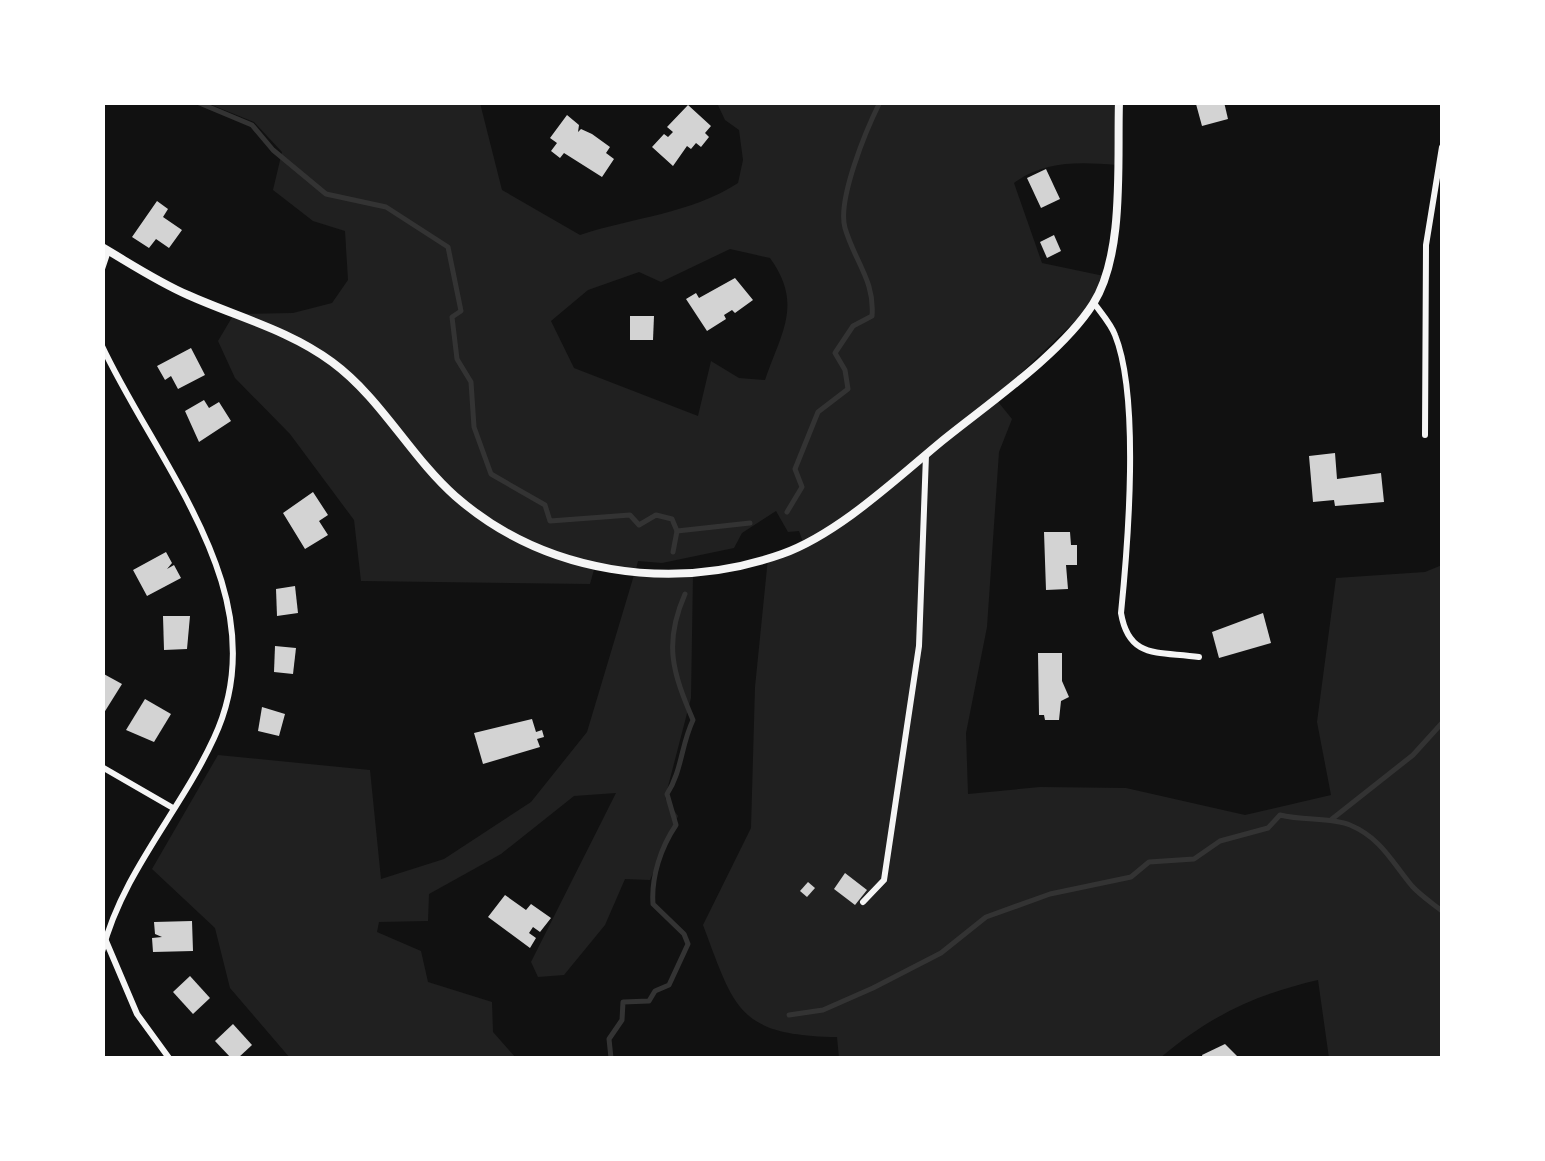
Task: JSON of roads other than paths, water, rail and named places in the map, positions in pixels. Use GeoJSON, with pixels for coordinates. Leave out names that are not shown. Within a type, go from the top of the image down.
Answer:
{"type":"FeatureCollection","features":[{"type":"Feature","properties":{"kind":"street"},"geometry":{"type":"LineString","coordinates":[[102,269],[105,249],[188,295],[290,336],[337,365],[453,494],[492,524],[544,550],[621,572],[711,573],[784,554],[854,512],[1057,343],[1094,303],[1116,224],[1119,102]]}},
{"type":"Feature","properties":{"kind":"street"},"geometry":{"type":"LineString","coordinates":[[1425,435],[1426,245],[1442,147]]}},
{"type":"Feature","properties":{"kind":"street"},"geometry":{"type":"LineString","coordinates":[[1094,303],[1116,335],[1125,384],[1129,475],[1121,612],[1124,635],[1137,648],[1199,657]]}},
{"type":"Feature","properties":{"kind":"street"},"geometry":{"type":"LineString","coordinates":[[102,346],[208,540],[230,608],[233,682],[215,737],[122,895],[102,952]]}},
{"type":"Feature","properties":{"kind":"street"},"geometry":{"type":"LineString","coordinates":[[863,902],[884,880],[920,646],[926,454]]}},
{"type":"Feature","properties":{"kind":"street"},"geometry":{"type":"LineString","coordinates":[[102,767],[172,808]]}},
{"type":"Feature","properties":{"kind":"street"},"geometry":{"type":"LineString","coordinates":[[106,940],[137,1014],[169,1058]]}},
{"type":"Feature","properties":{"kind":"waterway"},"geometry":{"type":"LineString","coordinates":[[197,102],[252,125],[273,150],[326,194],[386,207],[448,247],[461,311],[452,317],[457,359],[471,382],[474,427],[491,474],[545,505],[550,521],[630,515],[639,525],[656,515],[672,519],[677,531],[673,552]]}},
{"type":"Feature","properties":{"kind":"waterway"},"geometry":{"type":"LineString","coordinates":[[787,512],[802,487],[795,469],[818,412],[848,389],[845,370],[835,353],[853,326],[872,316],[870,292],[849,240],[844,216],[854,165],[880,102]]}},
{"type":"Feature","properties":{"kind":"waterway"},"geometry":{"type":"LineString","coordinates":[[677,531],[750,523]]}},
{"type":"Feature","properties":{"kind":"waterway"},"geometry":{"type":"LineString","coordinates":[[611,1058],[609,1039],[622,1020],[623,1002],[649,1001],[655,991],[669,985],[688,944],[684,934],[653,904],[658,863],[676,825],[667,794],[693,720],[673,658],[674,628],[685,594]]}},
{"type":"Feature","properties":{"kind":"waterway"},"geometry":{"type":"LineString","coordinates":[[1332,819],[1413,755],[1442,723]]}},
{"type":"Feature","properties":{"kind":"waterway"},"geometry":{"type":"LineString","coordinates":[[789,1015],[823,1010],[873,988],[941,953],[986,917],[1050,894],[1131,877],[1149,862],[1194,859],[1220,841],[1268,828],[1280,815],[1334,821],[1361,830],[1385,851],[1415,889],[1442,911]]}}]}
